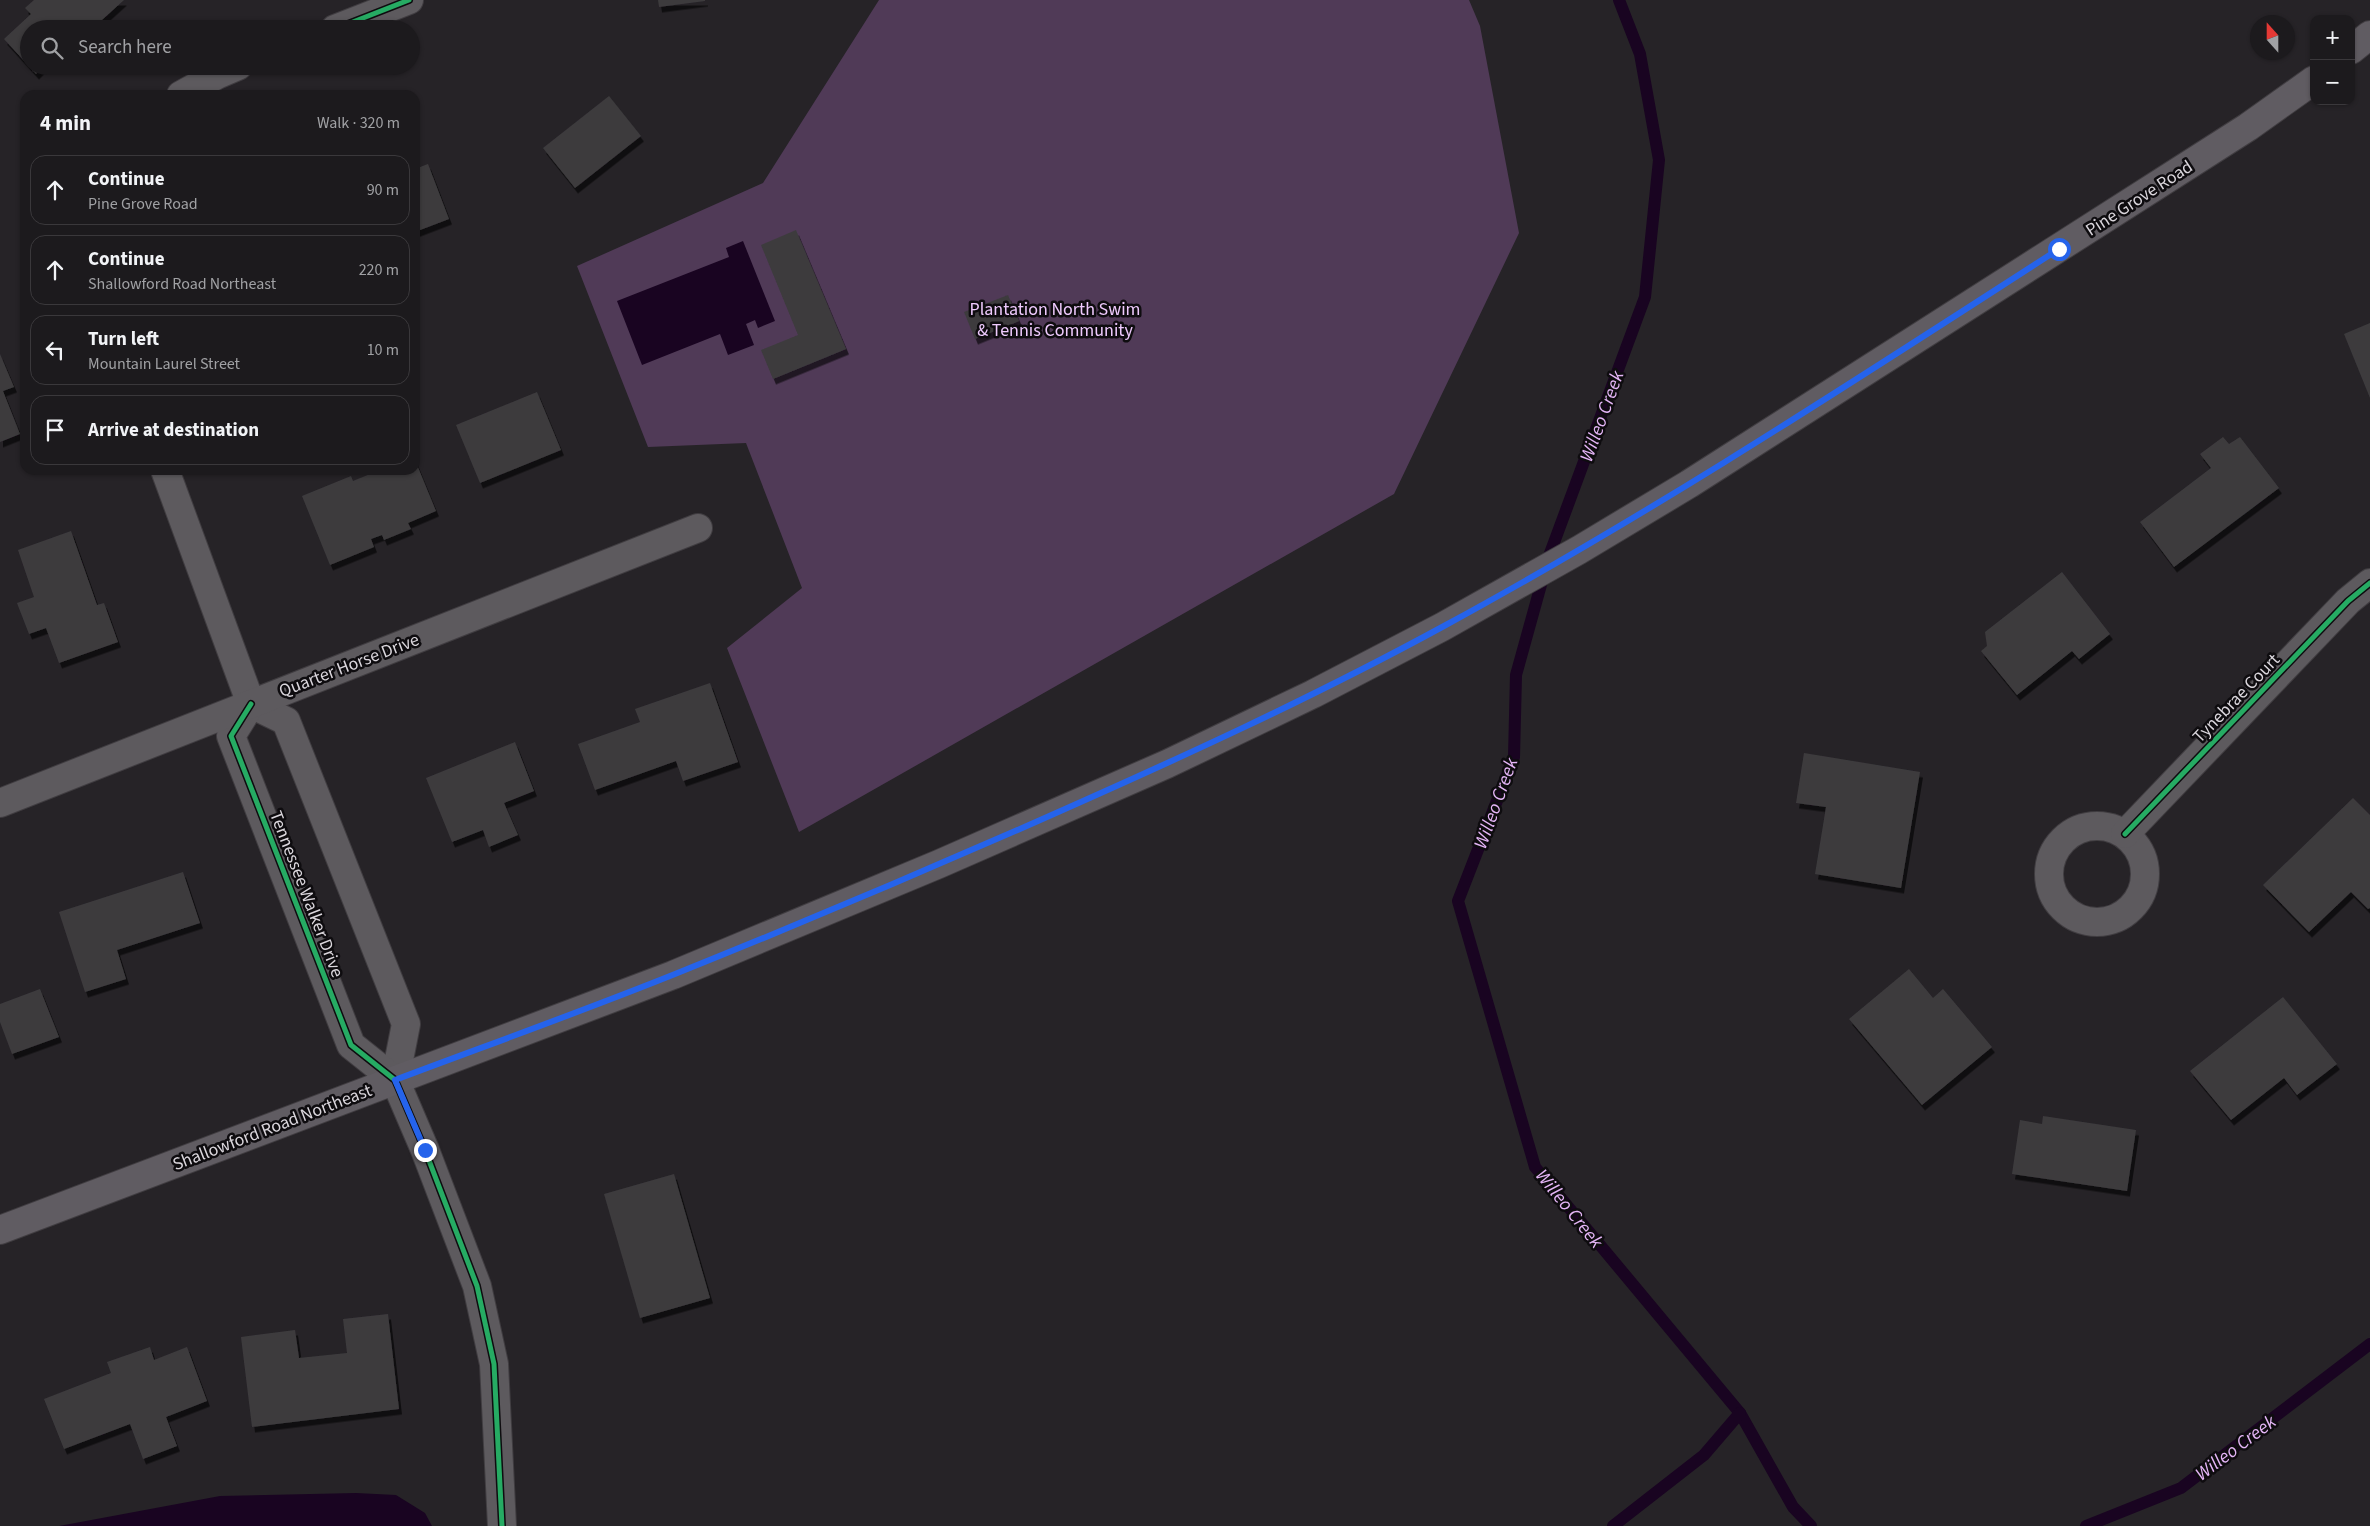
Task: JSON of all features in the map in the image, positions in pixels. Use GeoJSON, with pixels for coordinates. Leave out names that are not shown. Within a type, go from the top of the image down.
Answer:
{"type":"FeatureCollection","features":[{"type":"Feature","properties":{"kind":"main road"},"geometry":{"type":"LineString","coordinates":[[2355,47],[2370,35]]}},
{"type":"Feature","properties":{"kind":"main road","name":"Pine Grove Road"},"geometry":{"type":"LineString","coordinates":[[1580,550],[1829,397],[2240,132],[2310,83]]}},
{"type":"Feature","properties":{"kind":"main road","name":"Shallowford Road Northeast"},"geometry":{"type":"LineString","coordinates":[[0,1230],[673,975],[939,864],[1167,764],[1313,694],[1442,627],[1580,550]]}},
{"type":"Feature","properties":{"kind":"street"},"geometry":{"type":"LineString","coordinates":[[358,20],[409,0]]}},
{"type":"Feature","properties":{"kind":"street"},"geometry":{"type":"LineString","coordinates":[[190,90],[217,75]]}},
{"type":"Feature","properties":{"kind":"street"},"geometry":{"type":"LineString","coordinates":[[166,475],[251,704],[286,721],[406,1024],[395,1080],[425,1150],[477,1286],[494,1364],[502,1526]]}},
{"type":"Feature","properties":{"kind":"street","name":"Quarter Horse Drive"},"geometry":{"type":"LineString","coordinates":[[0,803],[698,528]]}},
{"type":"Feature","properties":{"kind":"street","name":"Tynebrae Court"},"geometry":{"type":"LineString","coordinates":[[2125,834],[2342,608],[2370,583]]}},
{"type":"Feature","properties":{"kind":"street","name":"Tennessee Walker Drive"},"geometry":{"type":"LineString","coordinates":[[251,704],[231,736],[351,1045],[395,1080]]}},
{"type":"Feature","properties":{"kind":"green space","name":"Plantation North Swim & Tennis Community"},"geometry":{"type":"Polygon","coordinates":[[[879,0],[1469,0],[1480,26],[1519,233],[1394,494],[799,832],[727,648],[802,588],[746,443],[648,447],[577,266],[763,183],[879,0]]]}},
{"type":"Feature","properties":{"kind":"shaded area"},"geometry":{"type":"Polygon","coordinates":[[[743,241],[775,321],[758,328],[755,320],[746,324],[754,345],[728,355],[720,334],[642,365],[617,301],[729,257],[726,248],[743,241]]]}},
{"type":"Feature","properties":{"kind":"shaded area"},"geometry":{"type":"Polygon","coordinates":[[[356,1493],[396,1495],[425,1513],[432,1526],[59,1526],[220,1496],[356,1493]]]}},
{"type":"Feature","properties":{"kind":"building"},"geometry":{"type":"Polygon","coordinates":[[[34,0],[124,0],[102,20],[25,20],[31,14],[25,8],[34,0]]]}},
{"type":"Feature","properties":{"kind":"building"},"geometry":{"type":"Polygon","coordinates":[[[658,0],[705,0],[705,1],[659,7],[658,0]]]}},
{"type":"Feature","properties":{"kind":"building"},"geometry":{"type":"Polygon","coordinates":[[[20,24],[20,56],[4,39],[20,24]]]}},
{"type":"Feature","properties":{"kind":"building"},"geometry":{"type":"Polygon","coordinates":[[[609,96],[641,136],[575,188],[543,148],[609,96]]]}},
{"type":"Feature","properties":{"kind":"building"},"geometry":{"type":"Polygon","coordinates":[[[428,164],[449,219],[420,230],[420,167],[428,164]]]}},
{"type":"Feature","properties":{"kind":"building"},"geometry":{"type":"Polygon","coordinates":[[[796,230],[846,349],[773,379],[761,350],[798,335],[761,245],[796,230]]]}},
{"type":"Feature","properties":{"kind":"building"},"geometry":{"type":"Polygon","coordinates":[[[1008,295],[1019,321],[975,339],[964,312],[1008,295]]]}},
{"type":"Feature","properties":{"kind":"building"},"geometry":{"type":"Polygon","coordinates":[[[2370,323],[2370,398],[2344,334],[2370,323]]]}},
{"type":"Feature","properties":{"kind":"building"},"geometry":{"type":"Polygon","coordinates":[[[0,354],[14,387],[3,391],[20,434],[0,442],[0,354]]]}},
{"type":"Feature","properties":{"kind":"building"},"geometry":{"type":"Polygon","coordinates":[[[537,392],[561,450],[480,483],[456,425],[537,392]]]}},
{"type":"Feature","properties":{"kind":"building"},"geometry":{"type":"Polygon","coordinates":[[[2223,437],[2229,444],[2240,437],[2279,488],[2174,567],[2140,522],[2211,468],[2200,454],[2223,437]]]}},
{"type":"Feature","properties":{"kind":"building"},"geometry":{"type":"Polygon","coordinates":[[[420,472],[436,511],[408,523],[411,529],[384,540],[382,535],[371,539],[374,547],[330,565],[302,496],[351,476],[353,481],[368,475],[420,475],[420,472]]]}},
{"type":"Feature","properties":{"kind":"building"},"geometry":{"type":"Polygon","coordinates":[[[71,531],[97,605],[104,603],[118,642],[59,663],[46,628],[29,634],[17,603],[34,597],[18,550],[71,531]]]}},
{"type":"Feature","properties":{"kind":"building"},"geometry":{"type":"Polygon","coordinates":[[[2062,572],[2110,634],[2079,659],[2072,651],[2017,695],[1981,651],[1987,646],[1985,632],[2062,572]]]}},
{"type":"Feature","properties":{"kind":"building"},"geometry":{"type":"Polygon","coordinates":[[[710,683],[738,762],[683,781],[676,761],[595,790],[578,744],[640,722],[635,709],[710,683]]]}},
{"type":"Feature","properties":{"kind":"building"},"geometry":{"type":"Polygon","coordinates":[[[515,742],[534,791],[504,803],[518,835],[489,847],[483,830],[452,842],[426,778],[515,742]]]}},
{"type":"Feature","properties":{"kind":"building"},"geometry":{"type":"Polygon","coordinates":[[[1804,753],[1920,772],[1901,888],[1815,874],[1826,807],[1796,803],[1804,753]]]}},
{"type":"Feature","properties":{"kind":"building"},"geometry":{"type":"Polygon","coordinates":[[[2353,798],[2370,815],[2370,908],[2368,909],[2351,892],[2309,932],[2263,885],[2353,798]]]}},
{"type":"Feature","properties":{"kind":"building"},"geometry":{"type":"Polygon","coordinates":[[[183,872],[200,923],[117,950],[126,979],[85,992],[59,912],[183,872]]]}},
{"type":"Feature","properties":{"kind":"building"},"geometry":{"type":"Polygon","coordinates":[[[1909,969],[1933,998],[1943,989],[1992,1047],[1922,1105],[1849,1019],[1909,969]]]}},
{"type":"Feature","properties":{"kind":"building"},"geometry":{"type":"Polygon","coordinates":[[[40,989],[59,1037],[12,1054],[0,1022],[0,1004],[40,989]]]}},
{"type":"Feature","properties":{"kind":"building"},"geometry":{"type":"Polygon","coordinates":[[[2283,997],[2337,1064],[2297,1095],[2284,1078],[2231,1120],[2190,1071],[2283,997]]]}},
{"type":"Feature","properties":{"kind":"building"},"geometry":{"type":"Polygon","coordinates":[[[2043,1116],[2136,1130],[2127,1191],[2012,1174],[2020,1120],[2042,1124],[2043,1116]]]}},
{"type":"Feature","properties":{"kind":"building"},"geometry":{"type":"Polygon","coordinates":[[[674,1174],[710,1298],[640,1318],[604,1194],[674,1174]]]}},
{"type":"Feature","properties":{"kind":"building"},"geometry":{"type":"Polygon","coordinates":[[[388,1314],[399,1409],[252,1427],[241,1337],[295,1330],[299,1358],[347,1353],[343,1319],[388,1314]]]}},
{"type":"Feature","properties":{"kind":"building"},"geometry":{"type":"Polygon","coordinates":[[[150,1347],[154,1360],[187,1347],[207,1401],[166,1417],[177,1446],[143,1459],[130,1424],[64,1449],[44,1399],[111,1373],[107,1362],[150,1347]]]}},
{"type":"Feature","properties":{"kind":"waterway","name":"Willeo Creek"},"geometry":{"type":"LineString","coordinates":[[1619,0],[1640,54],[1659,160],[1645,297],[1549,556],[1516,675],[1514,757],[1458,901],[1535,1167],[1740,1413],[1793,1507],[1811,1526]]}},
{"type":"Feature","properties":{"kind":"waterway","name":"Willeo Creek"},"geometry":{"type":"LineString","coordinates":[[2086,1526],[2181,1488],[2370,1344]]}},
{"type":"Feature","properties":{"kind":"waterway"},"geometry":{"type":"LineString","coordinates":[[1613,1526],[1704,1455],[1740,1413]]}},
{"type":"Feature","properties":{"kind":"cycle path"},"geometry":{"type":"LineString","coordinates":[[358,20],[409,0]]}},
{"type":"Feature","properties":{"kind":"cycle path"},"geometry":{"type":"LineString","coordinates":[[2125,834],[2348,601],[2370,583]]}},
{"type":"Feature","properties":{"kind":"cycle path"},"geometry":{"type":"LineString","coordinates":[[251,704],[231,736],[351,1045],[395,1080],[425,1150],[477,1286],[494,1364],[502,1526]]}},
{"type":"Feature","properties":{"kind":"route"},"geometry":{"type":"LineString","coordinates":[[425,1150],[395,1080],[673,975],[939,864],[1167,764],[1313,694],[1442,627],[1580,550],[1829,397],[2059,249]]}}]}
